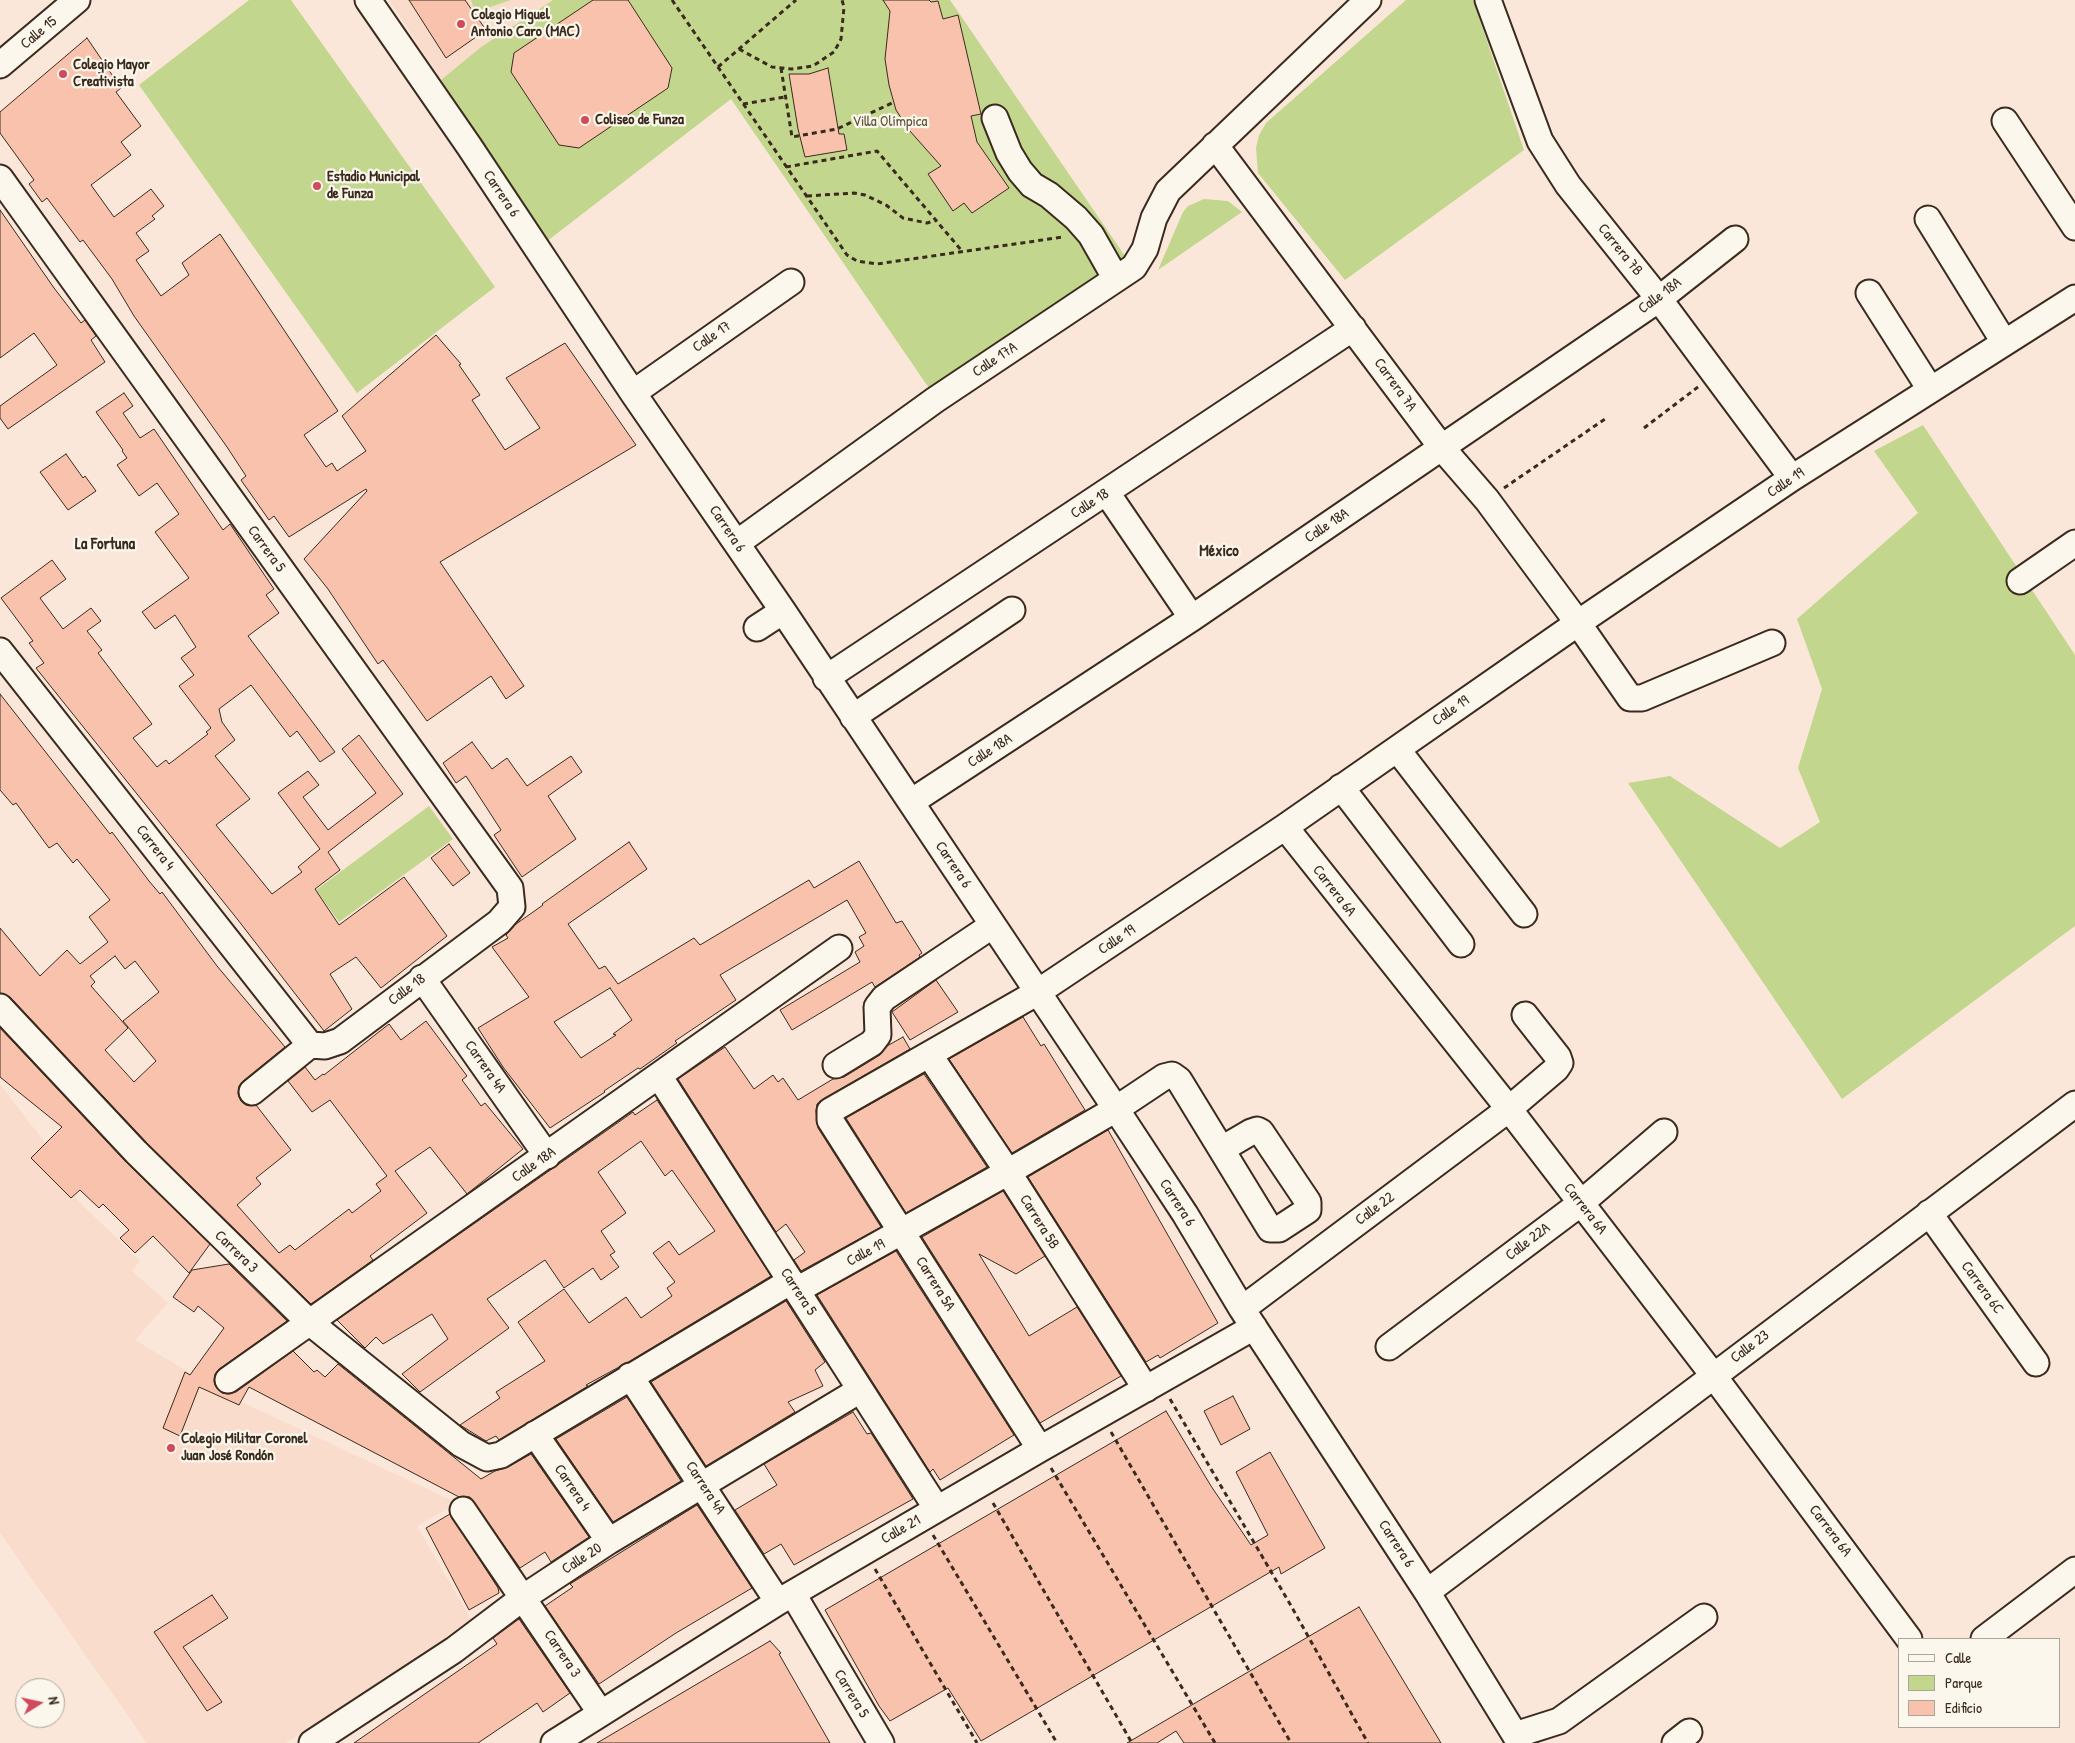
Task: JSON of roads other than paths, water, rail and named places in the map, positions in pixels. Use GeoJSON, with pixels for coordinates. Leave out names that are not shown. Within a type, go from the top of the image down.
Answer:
{"type":"FeatureCollection","features":[{"type":"Feature","properties":{"kind":"street","name":"Calle 15"},"geometry":{"type":"LineString","coordinates":[[0,65],[77,0]]}},
{"type":"Feature","properties":{"kind":"street","name":"Carrera 6"},"geometry":{"type":"LineString","coordinates":[[368,0],[469,146],[633,392],[783,611],[1186,1214],[1248,1318],[1427,1592],[1518,1739]]}},
{"type":"Feature","properties":{"kind":"street","name":"Calle 17A"},"geometry":{"type":"LineString","coordinates":[[737,543],[935,400],[1134,267],[1149,239],[1158,208],[1168,191],[1215,144],[1368,0]]}},
{"type":"Feature","properties":{"kind":"street","name":"Carrera 7B"},"geometry":{"type":"LineString","coordinates":[[1488,0],[1540,141],[1568,185],[1658,299],[1792,478]]}},
{"type":"Feature","properties":{"kind":"street"},"geometry":{"type":"LineString","coordinates":[[996,118],[1010,153],[1020,171],[1032,185],[1062,206],[1081,224],[1104,255],[1116,279]]}},
{"type":"Feature","properties":{"kind":"street"},"geometry":{"type":"LineString","coordinates":[[2005,121],[2075,227]]}},
{"type":"Feature","properties":{"kind":"street","name":"Carrera 7A"},"geometry":{"type":"LineString","coordinates":[[1215,144],[1442,448],[1487,500],[1578,622],[1630,698],[1642,698],[1772,643]]}},
{"type":"Feature","properties":{"kind":"street","name":"Carrera 5"},"geometry":{"type":"LineString","coordinates":[[0,178],[510,888],[512,907],[499,922]]}},
{"type":"Feature","properties":{"kind":"street"},"geometry":{"type":"LineString","coordinates":[[1928,220],[2004,342]]}},
{"type":"Feature","properties":{"kind":"street","name":"Calle 18A"},"geometry":{"type":"LineString","coordinates":[[911,802],[1192,618],[1442,448],[1658,299],[1735,239]]}},
{"type":"Feature","properties":{"kind":"street","name":"Calle 17"},"geometry":{"type":"LineString","coordinates":[[633,392],[791,282]]}},
{"type":"Feature","properties":{"kind":"street"},"geometry":{"type":"LineString","coordinates":[[1869,293],[1930,389]]}},
{"type":"Feature","properties":{"kind":"street","name":"Calle 19"},"geometry":{"type":"LineString","coordinates":[[830,1120],[830,1111],[835,1106],[930,1056],[1038,992],[1285,827],[1578,622],[1792,478],[2075,298]]}},
{"type":"Feature","properties":{"kind":"street","name":"Calle 18"},"geometry":{"type":"LineString","coordinates":[[826,678],[1353,328]]}},
{"type":"Feature","properties":{"kind":"street"},"geometry":{"type":"LineString","coordinates":[[1107,493],[1192,618]]}},
{"type":"Feature","properties":{"kind":"street"},"geometry":{"type":"LineString","coordinates":[[2020,582],[2075,543]]}},
{"type":"Feature","properties":{"kind":"street"},"geometry":{"type":"LineString","coordinates":[[853,717],[1012,610]]}},
{"type":"Feature","properties":{"kind":"street"},"geometry":{"type":"LineString","coordinates":[[757,628],[783,611]]}},
{"type":"Feature","properties":{"kind":"street","name":"Carrera 4"},"geometry":{"type":"LineString","coordinates":[[0,651],[310,1045]]}},
{"type":"Feature","properties":{"kind":"street"},"geometry":{"type":"LineString","coordinates":[[1397,749],[1524,914]]}},
{"type":"Feature","properties":{"kind":"street"},"geometry":{"type":"LineString","coordinates":[[1341,787],[1461,944]]}},
{"type":"Feature","properties":{"kind":"street","name":"Carrera 6A"},"geometry":{"type":"LineString","coordinates":[[1285,827],[1509,1110],[1712,1375],[1908,1638]]}},
{"type":"Feature","properties":{"kind":"street","name":"Calle 18"},"geometry":{"type":"LineString","coordinates":[[310,1045],[325,1046],[340,1041],[499,922]]}},
{"type":"Feature","properties":{"kind":"street"},"geometry":{"type":"LineString","coordinates":[[836,1065],[872,1043],[878,1036],[877,1007],[884,998],[993,925]]}},
{"type":"Feature","properties":{"kind":"street","name":"Calle 18A"},"geometry":{"type":"LineString","coordinates":[[228,1380],[308,1321],[547,1156],[839,948]]}},
{"type":"Feature","properties":{"kind":"street","name":"Carrera 4A"},"geometry":{"type":"LineString","coordinates":[[422,978],[547,1156]]}},
{"type":"Feature","properties":{"kind":"street","name":"Carrera 3"},"geometry":{"type":"LineString","coordinates":[[0,1007],[136,1152],[308,1321],[461,1444],[486,1458],[501,1455]]}},
{"type":"Feature","properties":{"kind":"street","name":"Calle 22"},"geometry":{"type":"LineString","coordinates":[[1248,1318],[1509,1110],[1560,1063],[1558,1057],[1526,1015]]}},
{"type":"Feature","properties":{"kind":"street"},"geometry":{"type":"LineString","coordinates":[[252,1092],[310,1045]]}},
{"type":"Feature","properties":{"kind":"street","name":"Carrera 5B"},"geometry":{"type":"LineString","coordinates":[[930,1056],[1152,1385]]}},
{"type":"Feature","properties":{"kind":"street","name":"Calle 19"},"geometry":{"type":"LineString","coordinates":[[501,1455],[630,1376],[794,1286],[903,1233],[1116,1109],[1164,1077],[1172,1075],[1179,1080],[1222,1149]]}},
{"type":"Feature","properties":{"kind":"street","name":"Carrera 5"},"geometry":{"type":"LineString","coordinates":[[658,1076],[860,1390],[930,1513]]}},
{"type":"Feature","properties":{"kind":"street","name":"Calle 23"},"geometry":{"type":"LineString","coordinates":[[1427,1592],[1712,1375],[2075,1104]]}},
{"type":"Feature","properties":{"kind":"street","name":"Carrera 5A"},"geometry":{"type":"LineString","coordinates":[[830,1120],[1040,1449]]}},
{"type":"Feature","properties":{"kind":"street","name":"Calle 22A"},"geometry":{"type":"LineString","coordinates":[[1389,1347],[1580,1203],[1664,1132]]}},
{"type":"Feature","properties":{"kind":"street","name":"Carrera 6C"},"geometry":{"type":"LineString","coordinates":[[1929,1213],[2036,1363]]}},
{"type":"Feature","properties":{"kind":"street","name":"Calle 21"},"geometry":{"type":"LineString","coordinates":[[554,1743],[600,1712],[785,1598],[1152,1385],[1248,1318]]}},
{"type":"Feature","properties":{"kind":"street","name":"Carrera 4A"},"geometry":{"type":"LineString","coordinates":[[630,1376],[703,1485],[785,1598]]}},
{"type":"Feature","properties":{"kind":"street","name":"Calle 20"},"geometry":{"type":"LineString","coordinates":[[312,1743],[454,1650],[524,1597],[609,1542],[860,1390]]}},
{"type":"Feature","properties":{"kind":"street","name":"Carrera 4"},"geometry":{"type":"LineString","coordinates":[[535,1434],[609,1542]]}},
{"type":"Feature","properties":{"kind":"street","name":"Carrera 3"},"geometry":{"type":"LineString","coordinates":[[463,1510],[524,1597],[600,1712]]}},
{"type":"Feature","properties":{"kind":"street"},"geometry":{"type":"LineString","coordinates":[[1985,1638],[2075,1570]]}},
{"type":"Feature","properties":{"kind":"street","name":"Carrera 5"},"geometry":{"type":"LineString","coordinates":[[785,1598],[880,1743]]}},
{"type":"Feature","properties":{"kind":"street"},"geometry":{"type":"LineString","coordinates":[[1518,1739],[1559,1721],[1704,1617]]}},
{"type":"Feature","properties":{"kind":"place","name":"Colegio Miguel Antonio Caro (MAC)"},"geometry":{"type":"Point","coordinates":[461,24]}},
{"type":"Feature","properties":{"kind":"place","name":"Colegio Mayor Creativista"},"geometry":{"type":"Point","coordinates":[63,74]}},
{"type":"Feature","properties":{"kind":"place","name":"Coliseo de Funza"},"geometry":{"type":"Point","coordinates":[585,120]}},
{"type":"Feature","properties":{"kind":"place","name":"Estadio Municipal de Funza"},"geometry":{"type":"Point","coordinates":[317,186]}},
{"type":"Feature","properties":{"kind":"place","name":"Colegio Militar Coronel Juan José Rondón"},"geometry":{"type":"Point","coordinates":[171,1448]}},
{"type":"Feature","properties":{"kind":"district","name":"La Fortuna"},"geometry":{"type":"Point","coordinates":[105,545]}},
{"type":"Feature","properties":{"kind":"district","name":"México"},"geometry":{"type":"Point","coordinates":[1219,552]}},
{"type":"Feature","properties":{"kind":"park label","name":"Villa Olímpica"},"geometry":{"type":"Point","coordinates":[890,122]}}]}
